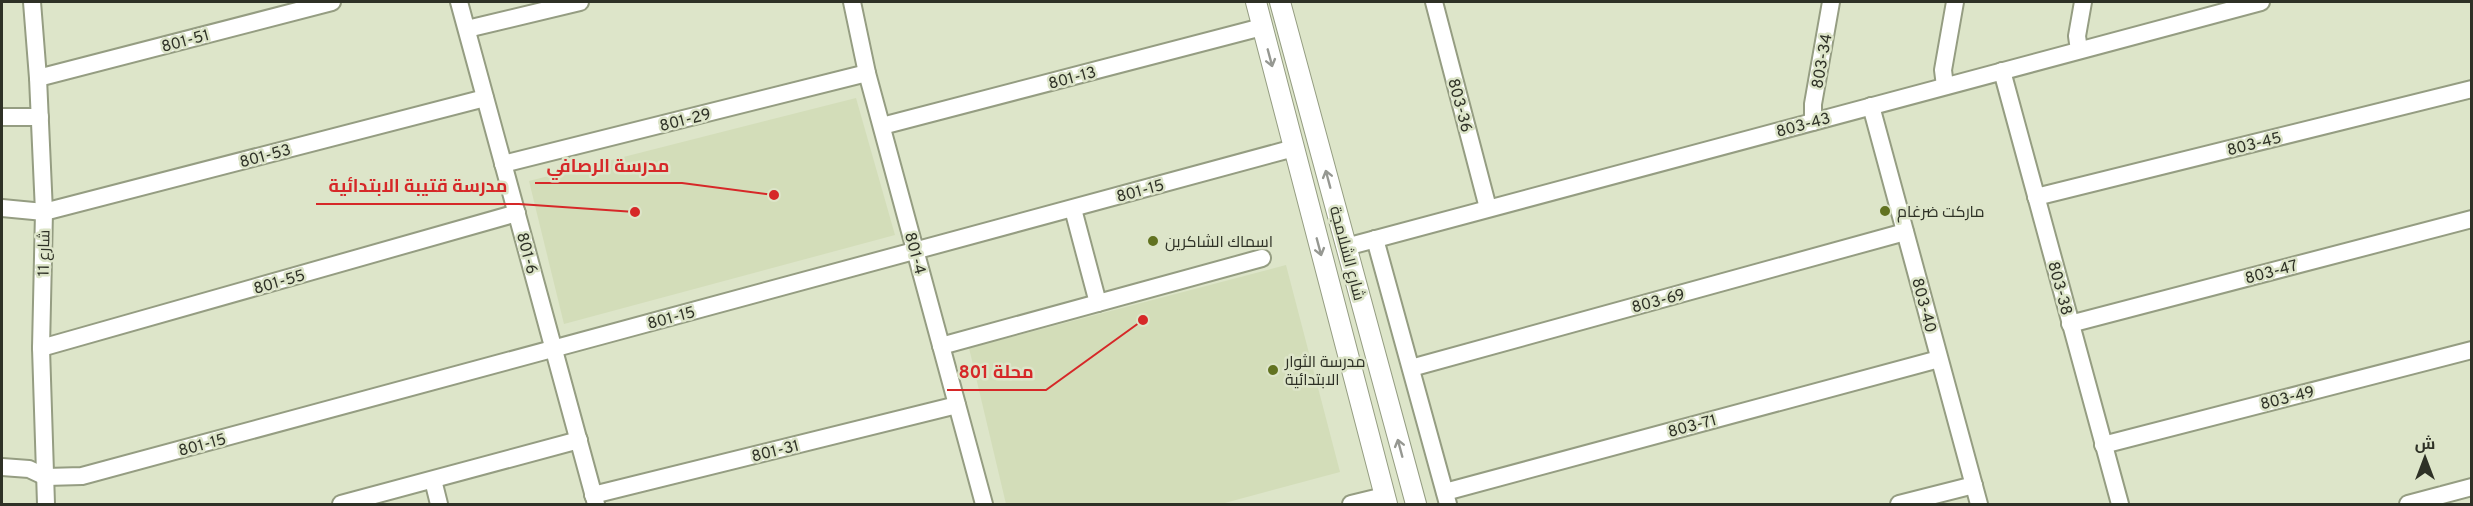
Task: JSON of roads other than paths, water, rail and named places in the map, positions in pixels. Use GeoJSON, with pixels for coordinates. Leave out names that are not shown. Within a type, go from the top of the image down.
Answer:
{"type":"FeatureCollection","features":[{"type":"Feature","properties":{"kind":"street","name":"شارع 11"},"geometry":{"type":"LineString","coordinates":[[32,2],[44,212],[41,348],[46,504]]}},
{"type":"Feature","properties":{"kind":"street","name":"801-51"},"geometry":{"type":"LineString","coordinates":[[38,78],[332,2]]}},
{"type":"Feature","properties":{"kind":"street","name":"801-6"},"geometry":{"type":"LineString","coordinates":[[459,2],[595,500]]}},
{"type":"Feature","properties":{"kind":"street"},"geometry":{"type":"LineString","coordinates":[[467,29],[580,2]]}},
{"type":"Feature","properties":{"kind":"street","name":"801-4"},"geometry":{"type":"LineString","coordinates":[[855,2],[867,73],[984,504]]}},
{"type":"Feature","properties":{"kind":"street","name":"شارع الشلامجة"},"geometry":{"type":"LineString","coordinates":[[1256,2],[1386,500]]}},
{"type":"Feature","properties":{"kind":"street","name":"شارع الشلامجة"},"geometry":{"type":"LineString","coordinates":[[1280,2],[1416,504]]}},
{"type":"Feature","properties":{"kind":"street","name":"803-36"},"geometry":{"type":"LineString","coordinates":[[1434,2],[1488,208]]}},
{"type":"Feature","properties":{"kind":"street","name":"803-34"},"geometry":{"type":"LineString","coordinates":[[1812,122],[1813,104],[1832,2]]}},
{"type":"Feature","properties":{"kind":"street"},"geometry":{"type":"LineString","coordinates":[[1945,86],[1943,70],[1955,2]]}},
{"type":"Feature","properties":{"kind":"street"},"geometry":{"type":"LineString","coordinates":[[2079,50],[2077,36],[2083,2]]}},
{"type":"Feature","properties":{"kind":"street","name":"803-43"},"geometry":{"type":"LineString","coordinates":[[1346,247],[2079,50],[2208,8],[2261,2]]}},
{"type":"Feature","properties":{"kind":"street","name":"801-13"},"geometry":{"type":"LineString","coordinates":[[882,126],[1262,27]]}},
{"type":"Feature","properties":{"kind":"street","name":"803-38"},"geometry":{"type":"LineString","coordinates":[[2002,71],[2120,504]]}},
{"type":"Feature","properties":{"kind":"street","name":"801-29"},"geometry":{"type":"LineString","coordinates":[[503,164],[867,73]]}},
{"type":"Feature","properties":{"kind":"street","name":"803-45"},"geometry":{"type":"LineString","coordinates":[[2036,198],[2472,89]]}},
{"type":"Feature","properties":{"kind":"street","name":"801-53"},"geometry":{"type":"LineString","coordinates":[[2,208],[44,212],[485,98]]}},
{"type":"Feature","properties":{"kind":"street","name":"803-40"},"geometry":{"type":"LineString","coordinates":[[1871,106],[1979,504]]}},
{"type":"Feature","properties":{"kind":"street"},"geometry":{"type":"LineString","coordinates":[[2,117],[40,117]]}},
{"type":"Feature","properties":{"kind":"street","name":"801-15"},"geometry":{"type":"LineString","coordinates":[[2,467],[29,469],[46,477],[82,476],[1294,148]]}},
{"type":"Feature","properties":{"kind":"street"},"geometry":{"type":"LineString","coordinates":[[1073,209],[1098,303]]}},
{"type":"Feature","properties":{"kind":"street","name":"801-55"},"geometry":{"type":"LineString","coordinates":[[41,348],[517,213]]}},
{"type":"Feature","properties":{"kind":"street","name":"803-47"},"geometry":{"type":"LineString","coordinates":[[2070,324],[2472,219]]}},
{"type":"Feature","properties":{"kind":"street","name":"803-69"},"geometry":{"type":"LineString","coordinates":[[1411,368],[1905,232]]}},
{"type":"Feature","properties":{"kind":"street"},"geometry":{"type":"LineString","coordinates":[[1375,239],[1446,498]]}},
{"type":"Feature","properties":{"kind":"street"},"geometry":{"type":"LineString","coordinates":[[941,346],[1262,258]]}},
{"type":"Feature","properties":{"kind":"street","name":"803-49"},"geometry":{"type":"LineString","coordinates":[[2103,445],[2472,350]]}},
{"type":"Feature","properties":{"kind":"street","name":"803-71"},"geometry":{"type":"LineString","coordinates":[[1446,498],[1939,359]]}},
{"type":"Feature","properties":{"kind":"street","name":"801-31"},"geometry":{"type":"LineString","coordinates":[[595,500],[957,405]]}},
{"type":"Feature","properties":{"kind":"street"},"geometry":{"type":"LineString","coordinates":[[341,504],[579,440]]}},
{"type":"Feature","properties":{"kind":"street"},"geometry":{"type":"LineString","coordinates":[[433,480],[439,504]]}},
{"type":"Feature","properties":{"kind":"street"},"geometry":{"type":"LineString","coordinates":[[1899,504],[1974,484]]}},
{"type":"Feature","properties":{"kind":"street"},"geometry":{"type":"LineString","coordinates":[[2408,504],[2472,487]]}},
{"type":"Feature","properties":{"kind":"street"},"geometry":{"type":"LineString","coordinates":[[1352,504],[1386,500]]}},
{"type":"Feature","properties":{"kind":"place","name":"مدرسة الرصافي"},"geometry":{"type":"Point","coordinates":[774,195]}},
{"type":"Feature","properties":{"kind":"place","name":"ماركت ضرغام"},"geometry":{"type":"Point","coordinates":[1885,211]}},
{"type":"Feature","properties":{"kind":"place","name":"مدرسة قتيبة الابتدائية"},"geometry":{"type":"Point","coordinates":[635,212]}},
{"type":"Feature","properties":{"kind":"place","name":"اسماك الشاكرين"},"geometry":{"type":"Point","coordinates":[1153,241]}},
{"type":"Feature","properties":{"kind":"place","name":"محلة 801"},"geometry":{"type":"Point","coordinates":[1143,320]}},
{"type":"Feature","properties":{"kind":"place","name":"مدرسة الثوار الابتدائية"},"geometry":{"type":"Point","coordinates":[1273,370]}}]}
